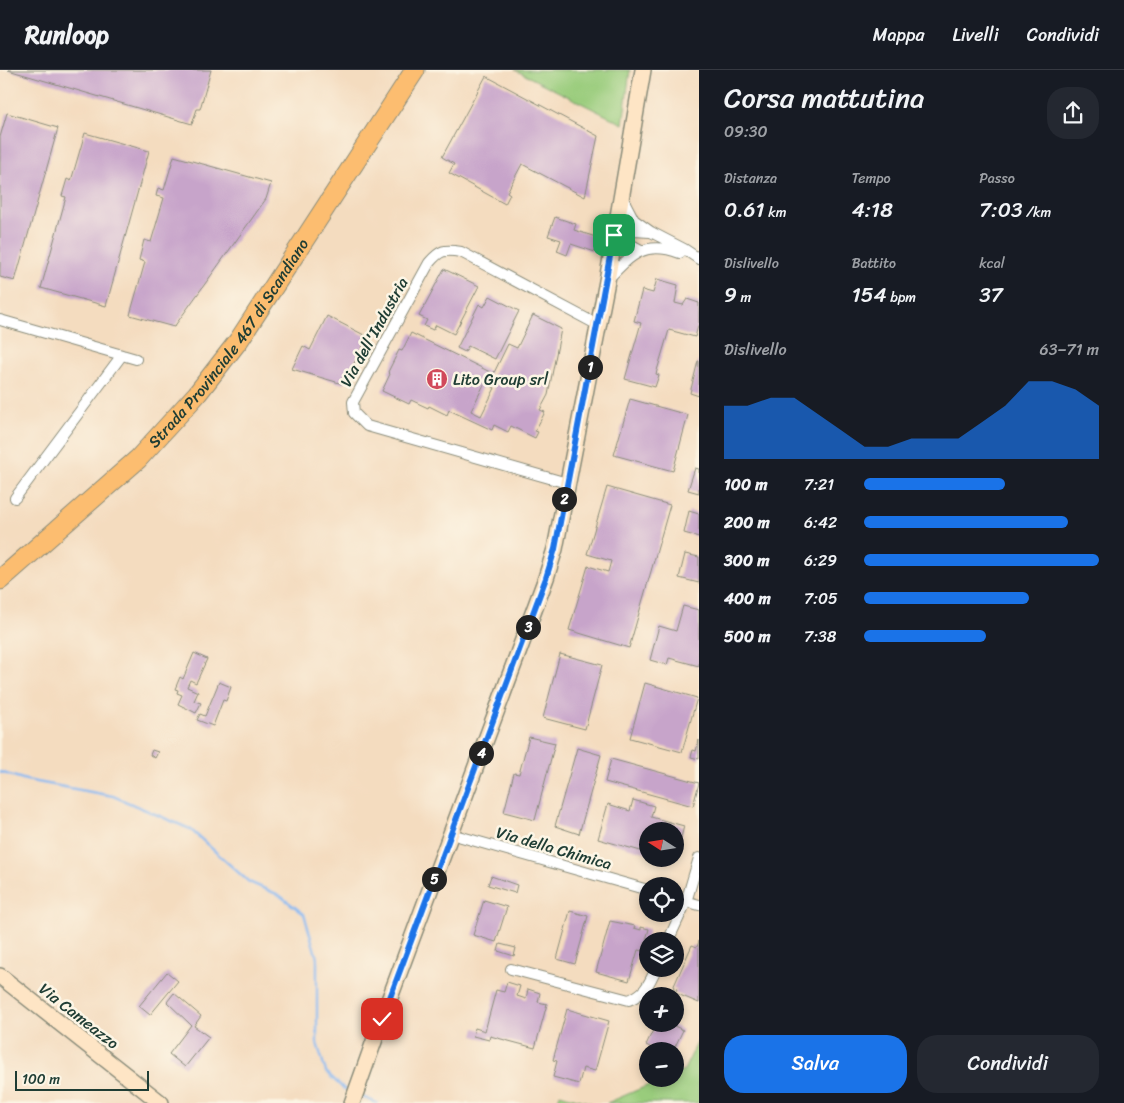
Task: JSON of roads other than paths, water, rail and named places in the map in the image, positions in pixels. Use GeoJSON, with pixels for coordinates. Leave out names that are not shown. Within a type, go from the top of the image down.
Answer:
{"type":"FeatureCollection","features":[{"type":"Feature","properties":{"kind":"highway","name":"Strada Provinciale 467 di Scandiano"},"geometry":{"type":"LineString","coordinates":[[0,580],[138,459],[197,394],[239,340],[414,70]]}},
{"type":"Feature","properties":{"kind":"street"},"geometry":{"type":"LineString","coordinates":[[352,1103],[546,578],[555,549],[598,325],[643,70]]}},
{"type":"Feature","properties":{"kind":"street"},"geometry":{"type":"LineString","coordinates":[[620,203],[634,220],[696,258]]}},
{"type":"Feature","properties":{"kind":"street"},"geometry":{"type":"LineString","coordinates":[[614,235],[634,231],[651,232]]}},
{"type":"Feature","properties":{"kind":"street"},"geometry":{"type":"LineString","coordinates":[[614,235],[640,250]]}},
{"type":"Feature","properties":{"kind":"street"},"geometry":{"type":"LineString","coordinates":[[606,280],[640,250],[666,248],[696,258]]}},
{"type":"Feature","properties":{"kind":"street","name":"Via dell'Industria"},"geometry":{"type":"LineString","coordinates":[[567,483],[367,426],[354,413],[353,402],[429,263],[436,254],[448,249],[461,252],[598,325]]}},
{"type":"Feature","properties":{"kind":"street"},"geometry":{"type":"LineString","coordinates":[[0,320],[136,359]]}},
{"type":"Feature","properties":{"kind":"street"},"geometry":{"type":"LineString","coordinates":[[15,498],[122,355]]}},
{"type":"Feature","properties":{"kind":"street","name":"Via della Chimica"},"geometry":{"type":"LineString","coordinates":[[451,834],[639,887]]}},
{"type":"Feature","properties":{"kind":"street"},"geometry":{"type":"LineString","coordinates":[[672,932],[686,902],[699,858]]}},
{"type":"Feature","properties":{"kind":"street"},"geometry":{"type":"LineString","coordinates":[[686,902],[699,905]]}},
{"type":"Feature","properties":{"kind":"street"},"geometry":{"type":"LineString","coordinates":[[510,969],[629,1000],[640,996],[647,988],[652,977]]}},
{"type":"Feature","properties":{"kind":"street","name":"Via Cameazzo"},"geometry":{"type":"LineString","coordinates":[[0,976],[160,1103]]}},
{"type":"Feature","properties":{"kind":"waterway"},"geometry":{"type":"LineString","coordinates":[[0,772],[26,780],[113,796],[190,829],[249,882],[279,895],[304,914],[317,958],[317,1043],[326,1072],[344,1089],[350,1092]]}},
{"type":"Feature","properties":{"kind":"waterway"},"geometry":{"type":"LineString","coordinates":[[360,1096],[377,1103]]}},
{"type":"Feature","properties":{"kind":"place","name":"Lito Group srl"},"geometry":{"type":"Point","coordinates":[437,379]}}]}
